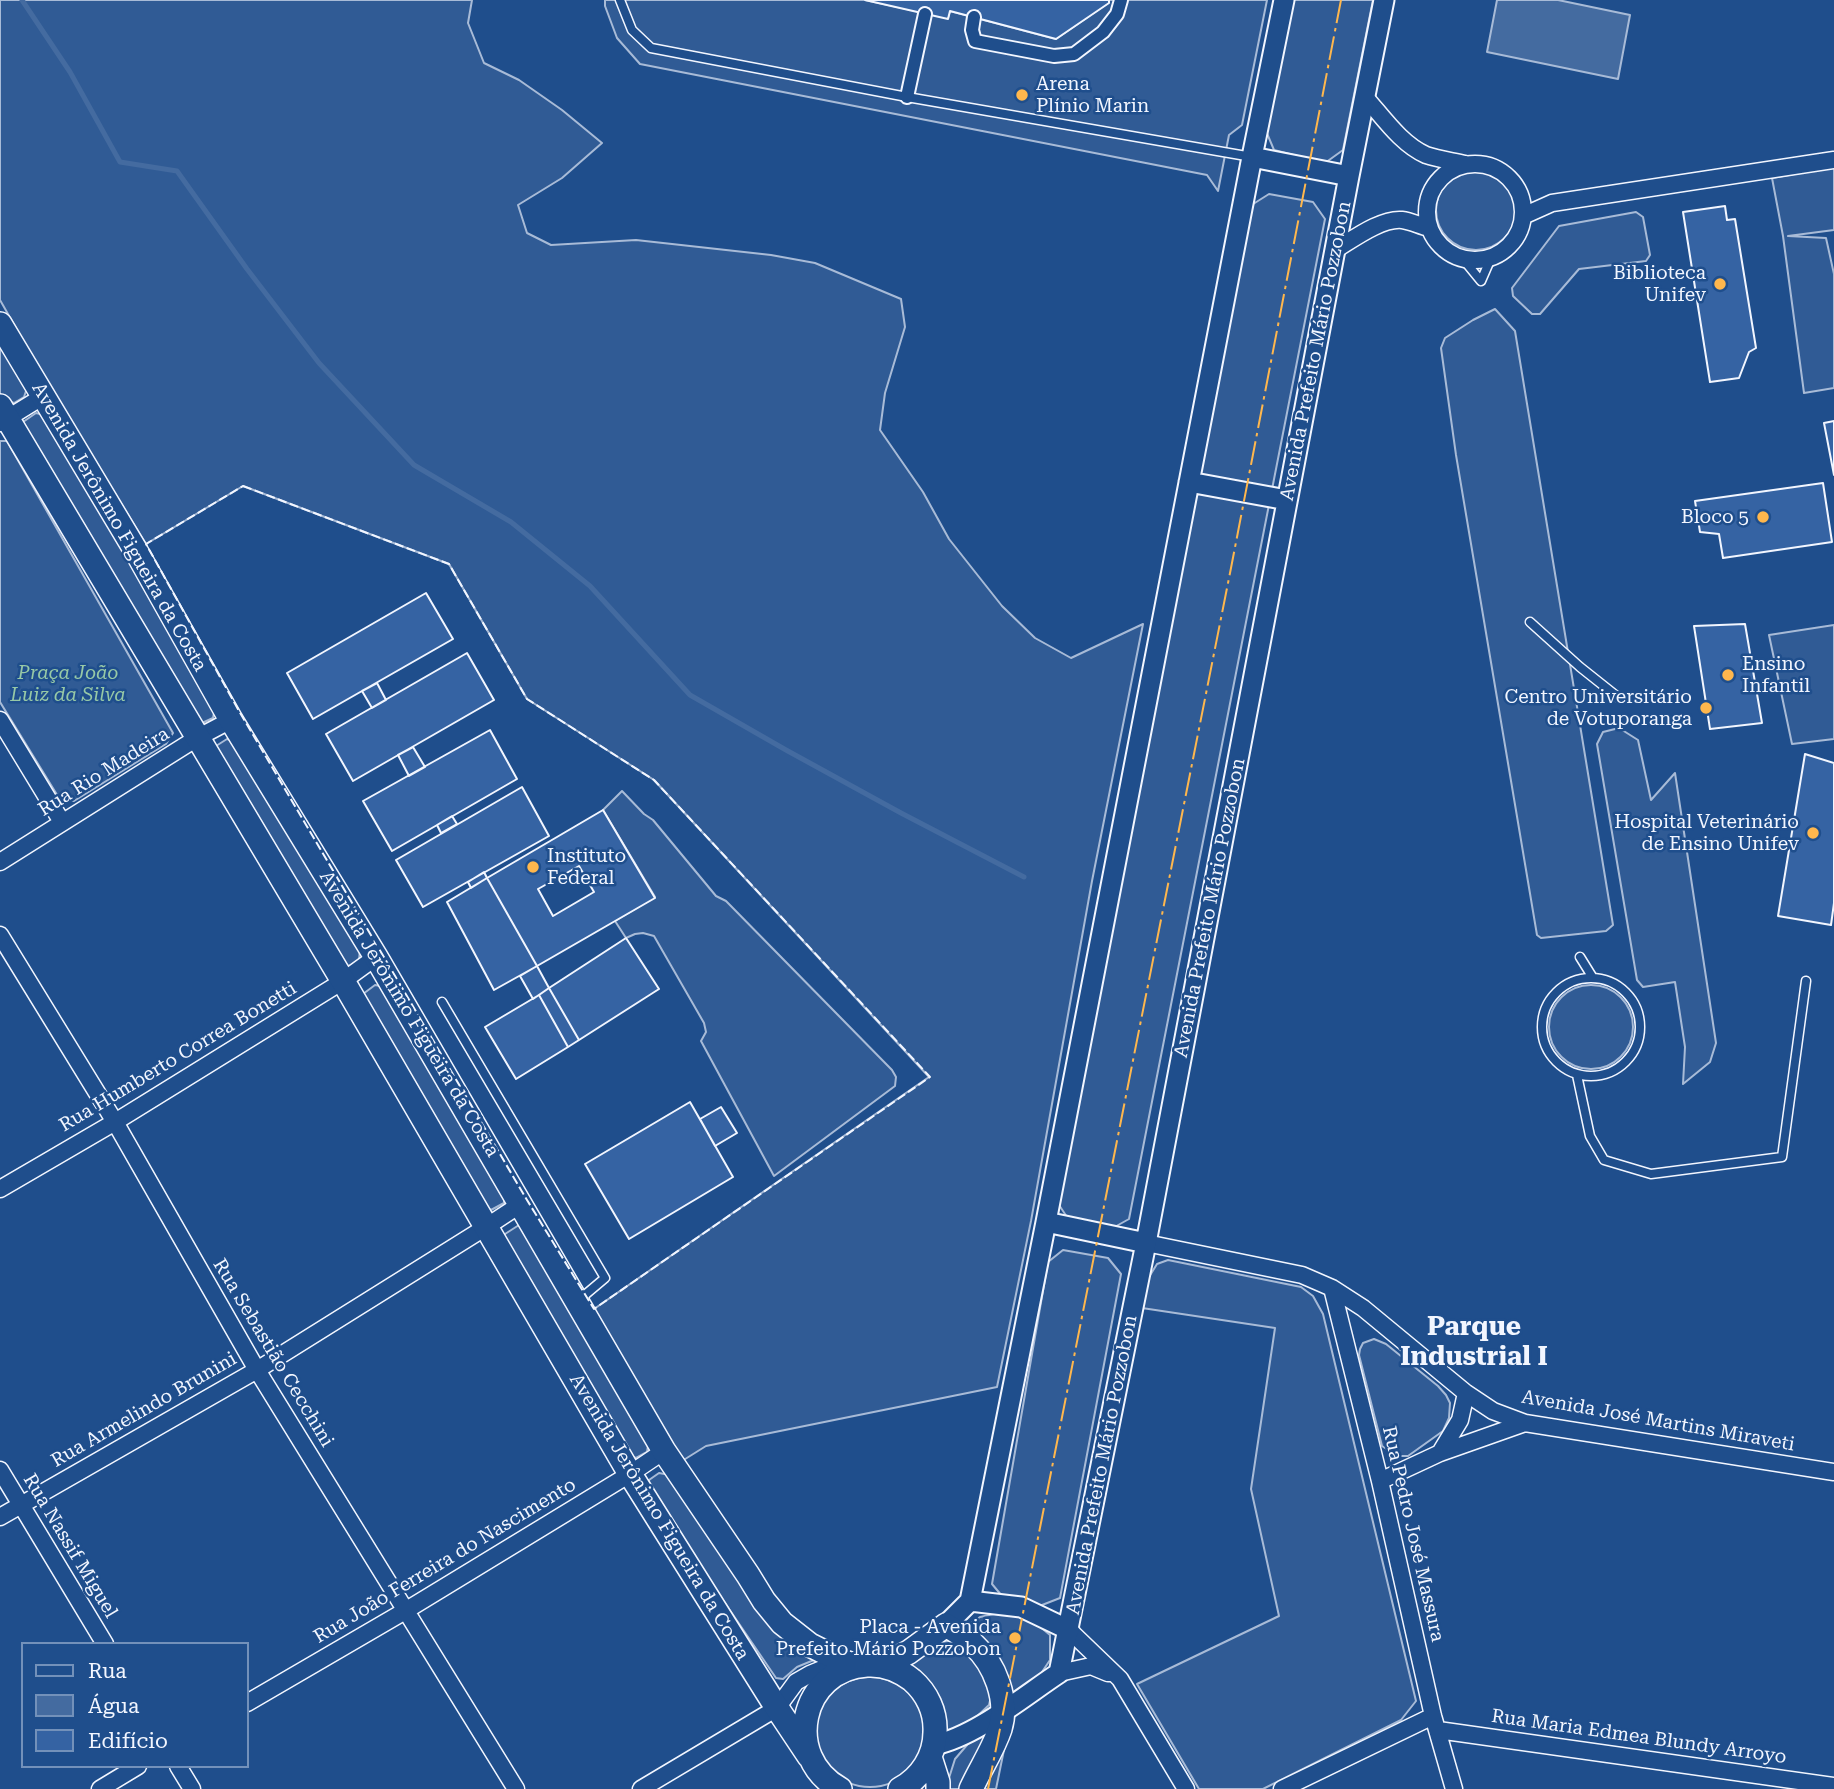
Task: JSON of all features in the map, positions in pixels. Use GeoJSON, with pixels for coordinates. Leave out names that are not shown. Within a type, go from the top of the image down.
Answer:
{"type":"FeatureCollection","features":[{"type":"Feature","properties":{"kind":"main road","name":"Avenida Jerônimo Figueira da Costa"},"geometry":{"type":"LineString","coordinates":[[0,324],[136,551],[231,720],[376,957],[664,1451],[764,1601],[782,1623],[810,1645],[844,1662],[850,1669]]}},
{"type":"Feature","properties":{"kind":"main road","name":"Avenida Jerônimo Figueira da Costa"},"geometry":{"type":"LineString","coordinates":[[2,416],[343,981],[630,1474],[777,1708],[832,1785]]}},
{"type":"Feature","properties":{"kind":"main road"},"geometry":{"type":"LineString","coordinates":[[883,1666],[909,1652],[946,1625],[974,1645],[985,1657],[1002,1693],[1002,1711],[1000,1728],[971,1789]]}},
{"type":"Feature","properties":{"kind":"main road"},"geometry":{"type":"LineString","coordinates":[[810,1756],[804,1731],[809,1705],[815,1694],[824,1684],[850,1669],[870,1665],[883,1666],[907,1676],[925,1695],[934,1719],[932,1751],[938,1789]]}},
{"type":"Feature","properties":{"kind":"main road"},"geometry":{"type":"LineString","coordinates":[[900,1789],[915,1779],[932,1751]]}},
{"type":"Feature","properties":{"kind":"street"},"geometry":{"type":"LineString","coordinates":[[974,17],[972,30],[975,41],[1054,56],[1074,54],[1103,32],[1117,13],[1121,0]]}},
{"type":"Feature","properties":{"kind":"street"},"geometry":{"type":"LineString","coordinates":[[946,1625],[970,1601],[1284,0]]}},
{"type":"Feature","properties":{"kind":"street","name":"Avenida Prefeito Mário Pozzobon"},"geometry":{"type":"LineString","coordinates":[[1059,1672],[1146,1243],[1384,0]]}},
{"type":"Feature","properties":{"kind":"street"},"geometry":{"type":"LineString","coordinates":[[907,97],[925,14]]}},
{"type":"Feature","properties":{"kind":"street"},"geometry":{"type":"LineString","coordinates":[[1365,97],[1413,147],[1426,154],[1465,164]]}},
{"type":"Feature","properties":{"kind":"street"},"geometry":{"type":"LineString","coordinates":[[1252,157],[1349,176]]}},
{"type":"Feature","properties":{"kind":"street"},"geometry":{"type":"LineString","coordinates":[[1523,216],[1552,203],[1834,160]]}},
{"type":"Feature","properties":{"kind":"street"},"geometry":{"type":"LineString","coordinates":[[1476,163],[1497,169],[1506,175],[1519,192],[1523,204],[1521,228],[1508,248],[1491,258],[1475,261],[1463,259],[1452,255],[1434,239],[1427,216],[1430,192],[1445,174],[1454,168],[1476,163]]}},
{"type":"Feature","properties":{"kind":"street"},"geometry":{"type":"LineString","coordinates":[[1519,192],[1552,203]]}},
{"type":"Feature","properties":{"kind":"street"},"geometry":{"type":"LineString","coordinates":[[1335,250],[1371,228],[1389,222],[1401,220],[1429,228]]}},
{"type":"Feature","properties":{"kind":"street"},"geometry":{"type":"LineString","coordinates":[[2,416],[42,397]]}},
{"type":"Feature","properties":{"kind":"street"},"geometry":{"type":"LineString","coordinates":[[1189,481],[1287,500]]}},
{"type":"Feature","properties":{"kind":"street"},"geometry":{"type":"LineString","coordinates":[[0,720],[62,822]]}},
{"type":"Feature","properties":{"kind":"street","name":"Rua Rio Madeira"},"geometry":{"type":"LineString","coordinates":[[0,862],[197,738],[231,720]]}},
{"type":"Feature","properties":{"kind":"street","name":"Rua Sebastião Cecchini"},"geometry":{"type":"LineString","coordinates":[[0,935],[115,1122],[257,1370],[516,1789]]}},
{"type":"Feature","properties":{"kind":"street","name":"Rua Humberto Correa Bonetti"},"geometry":{"type":"LineString","coordinates":[[0,1189],[115,1122],[343,981],[376,957]]}},
{"type":"Feature","properties":{"kind":"street","name":"Rua Armelindo Brunini"},"geometry":{"type":"LineString","coordinates":[[0,1517],[257,1370],[520,1204]]}},
{"type":"Feature","properties":{"kind":"street"},"geometry":{"type":"LineString","coordinates":[[1046,1222],[1146,1243]]}},
{"type":"Feature","properties":{"kind":"street","name":"Avenida José Martins Miraveti"},"geometry":{"type":"LineString","coordinates":[[1146,1243],[1302,1275],[1332,1288],[1363,1308],[1466,1393],[1493,1411],[1525,1423],[1834,1472]]}},
{"type":"Feature","properties":{"kind":"street","name":"Rua Pedro José Massura"},"geometry":{"type":"LineString","coordinates":[[1332,1288],[1380,1481],[1435,1723],[1454,1789]]}},
{"type":"Feature","properties":{"kind":"street"},"geometry":{"type":"LineString","coordinates":[[1440,1453],[1460,1420],[1466,1393]]}},
{"type":"Feature","properties":{"kind":"street"},"geometry":{"type":"LineString","coordinates":[[1380,1481],[1440,1453],[1525,1423]]}},
{"type":"Feature","properties":{"kind":"street","name":"Rua João Ferreira do Nascimento"},"geometry":{"type":"LineString","coordinates":[[248,1702],[405,1611],[664,1451]]}},
{"type":"Feature","properties":{"kind":"street","name":"Rua Nassif Miguel"},"geometry":{"type":"LineString","coordinates":[[0,1470],[103,1642]]}},
{"type":"Feature","properties":{"kind":"street"},"geometry":{"type":"LineString","coordinates":[[970,1601],[1021,1607],[1069,1630],[1120,1679],[1186,1789]]}},
{"type":"Feature","properties":{"kind":"street"},"geometry":{"type":"LineString","coordinates":[[932,1751],[975,1729],[1059,1672],[1091,1666],[1120,1679]]}},
{"type":"Feature","properties":{"kind":"street"},"geometry":{"type":"LineString","coordinates":[[641,1789],[777,1708],[796,1682],[827,1667],[850,1669]]}},
{"type":"Feature","properties":{"kind":"street"},"geometry":{"type":"LineString","coordinates":[[1282,1789],[1435,1723]]}},
{"type":"Feature","properties":{"kind":"street","name":"Rua Maria Edmea Blundy Arroyo"},"geometry":{"type":"LineString","coordinates":[[1435,1723],[1834,1786]]}},
{"type":"Feature","properties":{"kind":"street"},"geometry":{"type":"LineString","coordinates":[[100,1789],[135,1768]]}},
{"type":"Feature","properties":{"kind":"street"},"geometry":{"type":"LineString","coordinates":[[179,1768],[192,1789]]}},
{"type":"Feature","properties":{"kind":"lane"},"geometry":{"type":"LineString","coordinates":[[620,0],[632,30],[650,48],[907,97],[1252,157]]}},
{"type":"Feature","properties":{"kind":"lane"},"geometry":{"type":"LineString","coordinates":[[1530,622],[1619,698]]}},
{"type":"Feature","properties":{"kind":"lane"},"geometry":{"type":"LineString","coordinates":[[1579,979],[1580,957],[1593,978]]}},
{"type":"Feature","properties":{"kind":"lane"},"geometry":{"type":"LineString","coordinates":[[1593,978],[1609,981],[1623,990],[1633,1003],[1639,1018],[1639,1035],[1634,1051],[1624,1064],[1610,1073],[1577,1075],[1564,1069],[1553,1059],[1542,1033],[1542,1019],[1555,993],[1579,979],[1593,978]]}},
{"type":"Feature","properties":{"kind":"lane"},"geometry":{"type":"LineString","coordinates":[[1577,1075],[1590,1136],[1604,1160],[1651,1174],[1782,1157],[1806,981]]}},
{"type":"Feature","properties":{"kind":"lane"},"geometry":{"type":"LineString","coordinates":[[442,1002],[605,1278],[586,1294],[579,1304]]}},
{"type":"Feature","properties":{"kind":"shaded area"},"geometry":{"type":"Polygon","coordinates":[[[0,0],[472,0],[468,23],[484,63],[519,80],[562,110],[602,143],[562,178],[518,205],[527,233],[551,245],[636,240],[771,255],[815,263],[901,299],[905,327],[885,393],[880,430],[923,492],[949,539],[1002,606],[1035,638],[1071,658],[1143,624],[1092,881],[1031,1221],[997,1387],[706,1446],[682,1461],[594,1309],[929,1077],[654,780],[527,699],[449,564],[243,486],[146,544],[53,393],[0,300],[0,0]]]}},
{"type":"Feature","properties":{"kind":"shaded area","name":"Arena Plínio Marin"},"geometry":{"type":"Polygon","coordinates":[[[605,0],[865,0],[948,18],[950,11],[1056,39],[1109,0],[1267,0],[1242,125],[1229,135],[1218,191],[1207,175],[640,64],[617,38],[605,0]]]}},
{"type":"Feature","properties":{"kind":"shaded area"},"geometry":{"type":"Polygon","coordinates":[[[1292,0],[1373,0],[1343,150],[1325,163],[1274,150],[1266,131],[1292,0]]]}},
{"type":"Feature","properties":{"kind":"shaded area"},"geometry":{"type":"Polygon","coordinates":[[[1834,167],[1834,230],[1788,236],[1826,238],[1834,274],[1834,388],[1804,393],[1783,236],[1772,178],[1834,167]]]}},
{"type":"Feature","properties":{"kind":"shaded area"},"geometry":{"type":"Polygon","coordinates":[[[1476,170],[1491,173],[1504,182],[1513,195],[1516,210],[1513,225],[1504,238],[1491,247],[1476,250],[1461,247],[1448,238],[1439,225],[1436,210],[1439,195],[1448,182],[1461,173],[1476,170]]]}},
{"type":"Feature","properties":{"kind":"shaded area"},"geometry":{"type":"Polygon","coordinates":[[[1269,194],[1313,202],[1325,219],[1129,1219],[1111,1229],[1069,1220],[1057,1202],[1250,206],[1269,194]]]}},
{"type":"Feature","properties":{"kind":"shaded area"},"geometry":{"type":"Polygon","coordinates":[[[1636,212],[1643,217],[1650,255],[1646,261],[1579,269],[1540,314],[1532,314],[1513,296],[1512,288],[1559,226],[1636,212]]]}},
{"type":"Feature","properties":{"kind":"shaded area"},"geometry":{"type":"Polygon","coordinates":[[[1495,309],[1515,331],[1613,925],[1606,931],[1541,938],[1537,935],[1456,455],[1441,348],[1445,338],[1495,309]]]}},
{"type":"Feature","properties":{"kind":"shaded area"},"geometry":{"type":"Polygon","coordinates":[[[0,337],[28,385],[24,397],[14,403],[2,399],[0,395],[0,337]]]}},
{"type":"Feature","properties":{"kind":"shaded area"},"geometry":{"type":"Polygon","coordinates":[[[36,413],[44,415],[215,708],[213,718],[202,723],[23,433],[23,422],[36,413]]]}},
{"type":"Feature","properties":{"kind":"shaded area","name":"Praça João Luiz da Silva"},"geometry":{"type":"Polygon","coordinates":[[[0,441],[7,441],[173,733],[166,744],[74,801],[59,798],[0,702],[0,441]]]}},
{"type":"Feature","properties":{"kind":"shaded area"},"geometry":{"type":"Polygon","coordinates":[[[1834,625],[1834,739],[1792,744],[1769,635],[1834,625]]]}},
{"type":"Feature","properties":{"kind":"shaded area"},"geometry":{"type":"Polygon","coordinates":[[[1619,728],[1638,740],[1651,800],[1675,773],[1716,1043],[1710,1062],[1683,1084],[1685,1047],[1675,982],[1643,987],[1637,980],[1597,744],[1603,732],[1619,728]]]}},
{"type":"Feature","properties":{"kind":"shaded area"},"geometry":{"type":"Polygon","coordinates":[[[227,739],[238,742],[360,949],[359,960],[349,966],[339,963],[216,746],[227,739]]]}},
{"type":"Feature","properties":{"kind":"shaded area"},"geometry":{"type":"Polygon","coordinates":[[[622,791],[653,820],[716,896],[726,901],[896,1077],[895,1086],[774,1176],[701,1041],[706,1032],[704,1023],[654,936],[643,933],[626,938],[615,921],[655,897],[603,810],[622,791]]]}},
{"type":"Feature","properties":{"kind":"shaded area"},"geometry":{"type":"Polygon","coordinates":[[[375,985],[385,987],[504,1190],[504,1203],[491,1210],[480,1202],[363,994],[375,985]]]}},
{"type":"Feature","properties":{"kind":"shaded area"},"geometry":{"type":"Polygon","coordinates":[[[1591,985],[1607,988],[1626,1004],[1633,1027],[1630,1043],[1614,1062],[1591,1069],[1575,1066],[1556,1050],[1549,1027],[1552,1011],[1568,992],[1591,985]]]}},
{"type":"Feature","properties":{"kind":"shaded area"},"geometry":{"type":"Polygon","coordinates":[[[519,1225],[649,1440],[647,1452],[636,1458],[625,1454],[505,1246],[505,1234],[519,1225]]]}},
{"type":"Feature","properties":{"kind":"shaded area"},"geometry":{"type":"Polygon","coordinates":[[[1063,1250],[1108,1258],[1121,1274],[1060,1598],[1037,1607],[1002,1596],[992,1584],[1048,1262],[1063,1250]]]}},
{"type":"Feature","properties":{"kind":"shaded area"},"geometry":{"type":"Polygon","coordinates":[[[1168,1260],[1301,1287],[1313,1296],[1323,1314],[1416,1701],[1401,1720],[1263,1789],[1199,1789],[1137,1684],[1279,1616],[1251,1489],[1275,1328],[1142,1308],[1149,1277],[1157,1264],[1168,1260]]]}},
{"type":"Feature","properties":{"kind":"shaded area"},"geometry":{"type":"Polygon","coordinates":[[[1374,1339],[1386,1344],[1438,1386],[1450,1403],[1449,1418],[1443,1431],[1408,1456],[1397,1456],[1382,1446],[1359,1355],[1363,1343],[1374,1339]]]}},
{"type":"Feature","properties":{"kind":"shaded area"},"geometry":{"type":"Polygon","coordinates":[[[659,1473],[670,1475],[814,1654],[814,1660],[797,1667],[783,1679],[776,1678],[650,1493],[649,1480],[659,1473]]]}},
{"type":"Feature","properties":{"kind":"shaded area"},"geometry":{"type":"Polygon","coordinates":[[[1003,1612],[1033,1621],[1050,1635],[1050,1660],[1040,1675],[1013,1694],[1009,1692],[992,1650],[972,1622],[980,1617],[1003,1612]]]}},
{"type":"Feature","properties":{"kind":"shaded area"},"geometry":{"type":"Polygon","coordinates":[[[956,1639],[969,1648],[992,1692],[989,1705],[971,1722],[949,1731],[941,1731],[906,1667],[911,1661],[944,1642],[956,1639]]]}},
{"type":"Feature","properties":{"kind":"shaded area"},"geometry":{"type":"Polygon","coordinates":[[[870,1677],[891,1681],[909,1693],[921,1711],[925,1732],[921,1753],[909,1771],[891,1783],[870,1787],[849,1783],[831,1771],[819,1753],[815,1732],[819,1711],[831,1693],[849,1681],[870,1677]]]}},
{"type":"Feature","properties":{"kind":"shaded area"},"geometry":{"type":"Polygon","coordinates":[[[987,1732],[963,1789],[948,1789],[955,1759],[973,1738],[987,1732]]]}},
{"type":"Feature","properties":{"kind":"shaded area"},"geometry":{"type":"Polygon","coordinates":[[[1006,1740],[996,1789],[981,1789],[1006,1740]]]}},
{"type":"Feature","properties":{"kind":"water"},"geometry":{"type":"Polygon","coordinates":[[[1497,0],[1558,0],[1630,15],[1618,79],[1487,52],[1497,0]]]}},
{"type":"Feature","properties":{"kind":"building"},"geometry":{"type":"Polygon","coordinates":[[[865,0],[1109,0],[1109,3],[1056,39],[950,11],[948,19],[865,0]]]}},
{"type":"Feature","properties":{"kind":"building","name":"Biblioteca Unifev"},"geometry":{"type":"Polygon","coordinates":[[[1725,206],[1727,220],[1735,219],[1756,348],[1749,352],[1739,378],[1710,382],[1683,212],[1725,206]]]}},
{"type":"Feature","properties":{"kind":"building"},"geometry":{"type":"Polygon","coordinates":[[[1834,421],[1834,475],[1824,423],[1834,421]]]}},
{"type":"Feature","properties":{"kind":"building","name":"Bloco 5"},"geometry":{"type":"Polygon","coordinates":[[[1823,483],[1832,542],[1723,558],[1719,534],[1700,532],[1695,501],[1823,483]]]}},
{"type":"Feature","properties":{"kind":"building"},"geometry":{"type":"Polygon","coordinates":[[[426,593],[453,639],[313,719],[287,673],[426,593]]]}},
{"type":"Feature","properties":{"kind":"building","name":"Ensino Infantil"},"geometry":{"type":"Polygon","coordinates":[[[1745,624],[1762,723],[1710,729],[1694,626],[1745,624]]]}},
{"type":"Feature","properties":{"kind":"building"},"geometry":{"type":"Polygon","coordinates":[[[467,653],[494,700],[353,781],[326,734],[467,653]]]}},
{"type":"Feature","properties":{"kind":"building"},"geometry":{"type":"Polygon","coordinates":[[[377,683],[386,700],[372,708],[362,691],[377,683]]]}},
{"type":"Feature","properties":{"kind":"building"},"geometry":{"type":"Polygon","coordinates":[[[490,730],[517,779],[392,851],[363,801],[490,730]]]}},
{"type":"Feature","properties":{"kind":"building"},"geometry":{"type":"Polygon","coordinates":[[[413,747],[425,767],[409,776],[398,755],[413,747]]]}},
{"type":"Feature","properties":{"kind":"building","name":"Hospital Veterinário de Ensino Unifev"},"geometry":{"type":"Polygon","coordinates":[[[1805,754],[1834,763],[1834,903],[1831,925],[1778,916],[1805,754]]]}},
{"type":"Feature","properties":{"kind":"building"},"geometry":{"type":"Polygon","coordinates":[[[522,787],[549,836],[423,907],[396,860],[522,787]]]}},
{"type":"Feature","properties":{"kind":"building"},"geometry":{"type":"Polygon","coordinates":[[[603,810],[655,898],[537,966],[487,878],[603,810]],[[579,866],[538,889],[553,916],[594,892],[579,866]]]}},
{"type":"Feature","properties":{"kind":"building"},"geometry":{"type":"Polygon","coordinates":[[[452,816],[457,824],[441,833],[437,825],[452,816]]]}},
{"type":"Feature","properties":{"kind":"building"},"geometry":{"type":"Polygon","coordinates":[[[484,872],[487,878],[471,888],[468,882],[484,872]]]}},
{"type":"Feature","properties":{"kind":"building"},"geometry":{"type":"Polygon","coordinates":[[[487,878],[537,966],[494,990],[447,902],[487,878]]]}},
{"type":"Feature","properties":{"kind":"building"},"geometry":{"type":"Polygon","coordinates":[[[626,938],[659,989],[579,1040],[549,988],[626,938]]]}},
{"type":"Feature","properties":{"kind":"building"},"geometry":{"type":"Polygon","coordinates":[[[537,966],[549,988],[533,999],[520,976],[537,966]]]}},
{"type":"Feature","properties":{"kind":"building"},"geometry":{"type":"Polygon","coordinates":[[[549,988],[579,1040],[568,1047],[539,995],[549,988]]]}},
{"type":"Feature","properties":{"kind":"building"},"geometry":{"type":"Polygon","coordinates":[[[539,995],[568,1047],[516,1079],[485,1027],[539,995]]]}},
{"type":"Feature","properties":{"kind":"building"},"geometry":{"type":"Polygon","coordinates":[[[690,1102],[733,1177],[629,1239],[585,1164],[690,1102]]]}},
{"type":"Feature","properties":{"kind":"building"},"geometry":{"type":"Polygon","coordinates":[[[721,1107],[737,1133],[715,1146],[700,1119],[721,1107]]]}},
{"type":"Feature","properties":{"kind":"waterway"},"geometry":{"type":"LineString","coordinates":[[22,0],[70,72],[120,162],[177,171],[319,363],[414,465],[511,522],[590,586],[690,695],[901,813],[1024,877]]}},
{"type":"Feature","properties":{"kind":"fence"},"geometry":{"type":"LineString","coordinates":[[243,486],[449,564],[527,699],[654,780],[930,1077],[594,1309],[239,711],[146,544],[243,486]]}},
{"type":"Feature","properties":{"kind":"power"},"geometry":{"type":"LineString","coordinates":[[988,1789],[1341,0]]}},
{"type":"Feature","properties":{"kind":"place","name":"Arena Plínio Marin"},"geometry":{"type":"Point","coordinates":[1022,95]}},
{"type":"Feature","properties":{"kind":"place","name":"Biblioteca Unifev"},"geometry":{"type":"Point","coordinates":[1720,284]}},
{"type":"Feature","properties":{"kind":"place","name":"Bloco 5"},"geometry":{"type":"Point","coordinates":[1763,517]}},
{"type":"Feature","properties":{"kind":"place","name":"Ensino Infantil"},"geometry":{"type":"Point","coordinates":[1728,675]}},
{"type":"Feature","properties":{"kind":"place","name":"Centro Universitário de Votuporanga"},"geometry":{"type":"Point","coordinates":[1706,708]}},
{"type":"Feature","properties":{"kind":"place","name":"Hospital Veterinário de Ensino Unifev"},"geometry":{"type":"Point","coordinates":[1813,833]}},
{"type":"Feature","properties":{"kind":"place","name":"Instituto Federal"},"geometry":{"type":"Point","coordinates":[533,867]}},
{"type":"Feature","properties":{"kind":"place","name":"Placa - Avenida Prefeito Mário Pozzobon"},"geometry":{"type":"Point","coordinates":[1015,1638]}},
{"type":"Feature","properties":{"kind":"district","name":"Parque Industrial I"},"geometry":{"type":"Point","coordinates":[1474,1342]}}]}
